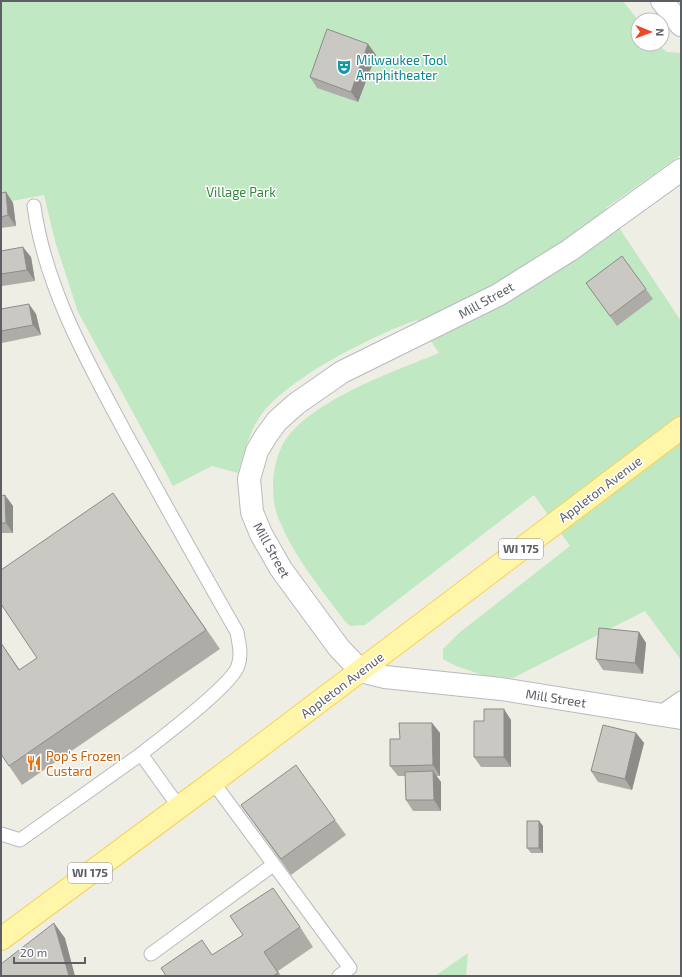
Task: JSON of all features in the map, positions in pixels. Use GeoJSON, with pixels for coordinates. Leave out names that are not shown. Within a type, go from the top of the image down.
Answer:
{"type":"FeatureCollection","features":[{"type":"Feature","properties":{"kind":"main road","name":"Appleton Avenue"},"geometry":{"type":"LineString","coordinates":[[1,939],[361,671],[681,428]]}},
{"type":"Feature","properties":{"kind":"street"},"geometry":{"type":"LineString","coordinates":[[662,1],[681,25]]}},
{"type":"Feature","properties":{"kind":"street","name":"Mill Street"},"geometry":{"type":"LineString","coordinates":[[681,170],[570,250],[498,295],[466,313],[342,372],[296,404],[277,421],[266,436],[257,451],[249,479],[252,512],[261,534],[281,569],[339,648],[361,671],[385,677],[501,689],[681,718]]}},
{"type":"Feature","properties":{"kind":"lane"},"geometry":{"type":"LineString","coordinates":[[1,834],[20,840],[141,754],[227,683],[238,666],[241,649],[237,632],[176,525],[101,387],[68,320],[43,252],[37,228],[34,206]]}},
{"type":"Feature","properties":{"kind":"lane"},"geometry":{"type":"LineString","coordinates":[[658,714],[681,698]]}},
{"type":"Feature","properties":{"kind":"lane"},"geometry":{"type":"LineString","coordinates":[[141,754],[179,807]]}},
{"type":"Feature","properties":{"kind":"lane"},"geometry":{"type":"LineString","coordinates":[[213,782],[350,968],[339,976]]}},
{"type":"Feature","properties":{"kind":"lane"},"geometry":{"type":"LineString","coordinates":[[151,954],[273,865]]}},
{"type":"Feature","properties":{"kind":"green space","name":"Village Park"},"geometry":{"type":"Polygon","coordinates":[[[1,1],[623,1],[632,12],[630,12],[630,52],[681,53],[681,155],[606,208],[681,321],[681,660],[645,611],[513,678],[482,675],[456,666],[443,659],[443,649],[459,633],[570,546],[534,495],[365,625],[350,626],[301,561],[280,522],[275,508],[273,493],[273,479],[278,454],[294,430],[310,415],[330,402],[376,379],[439,353],[417,320],[357,346],[335,358],[294,384],[277,398],[264,411],[255,425],[248,441],[238,473],[212,466],[173,486],[78,312],[55,241],[44,195],[1,203],[1,1]]]}},
{"type":"Feature","properties":{"kind":"green space"},"geometry":{"type":"Polygon","coordinates":[[[468,953],[466,976],[435,976],[468,953]]]}},
{"type":"Feature","properties":{"kind":"building"},"geometry":{"type":"Polygon","coordinates":[[[327,29],[368,44],[351,92],[310,77],[327,29]]]}},
{"type":"Feature","properties":{"kind":"building"},"geometry":{"type":"Polygon","coordinates":[[[6,192],[8,215],[1,217],[1,193],[6,192]]]}},
{"type":"Feature","properties":{"kind":"building"},"geometry":{"type":"Polygon","coordinates":[[[23,247],[27,270],[1,274],[1,251],[23,247]]]}},
{"type":"Feature","properties":{"kind":"building"},"geometry":{"type":"Polygon","coordinates":[[[622,256],[646,289],[610,316],[586,283],[622,256]]]}},
{"type":"Feature","properties":{"kind":"building"},"geometry":{"type":"Polygon","coordinates":[[[29,304],[33,325],[1,331],[1,309],[29,304]]]}},
{"type":"Feature","properties":{"kind":"building"},"geometry":{"type":"Polygon","coordinates":[[[113,493],[206,630],[9,766],[1,754],[1,643],[19,670],[37,658],[1,604],[1,570],[113,493]]]}},
{"type":"Feature","properties":{"kind":"building"},"geometry":{"type":"Polygon","coordinates":[[[5,495],[6,523],[1,523],[1,496],[5,495]]]}},
{"type":"Feature","properties":{"kind":"building"},"geometry":{"type":"Polygon","coordinates":[[[599,628],[639,632],[635,663],[596,659],[599,628]]]}},
{"type":"Feature","properties":{"kind":"building"},"geometry":{"type":"Polygon","coordinates":[[[484,709],[504,709],[504,757],[474,757],[474,721],[484,721],[484,709]]]}},
{"type":"Feature","properties":{"kind":"building"},"geometry":{"type":"Polygon","coordinates":[[[399,723],[432,723],[433,765],[390,766],[390,739],[400,739],[399,723]]]}},
{"type":"Feature","properties":{"kind":"building"},"geometry":{"type":"Polygon","coordinates":[[[603,725],[636,733],[625,779],[591,771],[603,725]]]}},
{"type":"Feature","properties":{"kind":"building"},"geometry":{"type":"Polygon","coordinates":[[[296,765],[335,820],[281,859],[241,805],[296,765]]]}},
{"type":"Feature","properties":{"kind":"building"},"geometry":{"type":"Polygon","coordinates":[[[433,771],[434,800],[406,800],[405,772],[433,771]]]}},
{"type":"Feature","properties":{"kind":"building"},"geometry":{"type":"Polygon","coordinates":[[[527,821],[539,821],[539,848],[527,848],[527,821]]]}},
{"type":"Feature","properties":{"kind":"building"},"geometry":{"type":"Polygon","coordinates":[[[273,888],[300,927],[264,952],[278,973],[273,976],[166,976],[161,968],[202,940],[212,955],[243,935],[230,916],[273,888]]]}},
{"type":"Feature","properties":{"kind":"building"},"geometry":{"type":"Polygon","coordinates":[[[54,923],[69,976],[1,976],[1,964],[54,923]]]}},
{"type":"Feature","properties":{"kind":"place","name":"Milwaukee Tool Amphitheater"},"geometry":{"type":"Point","coordinates":[344,67]}},
{"type":"Feature","properties":{"kind":"place","name":"Pop's Frozen Custard"},"geometry":{"type":"Point","coordinates":[34,763]}}]}
